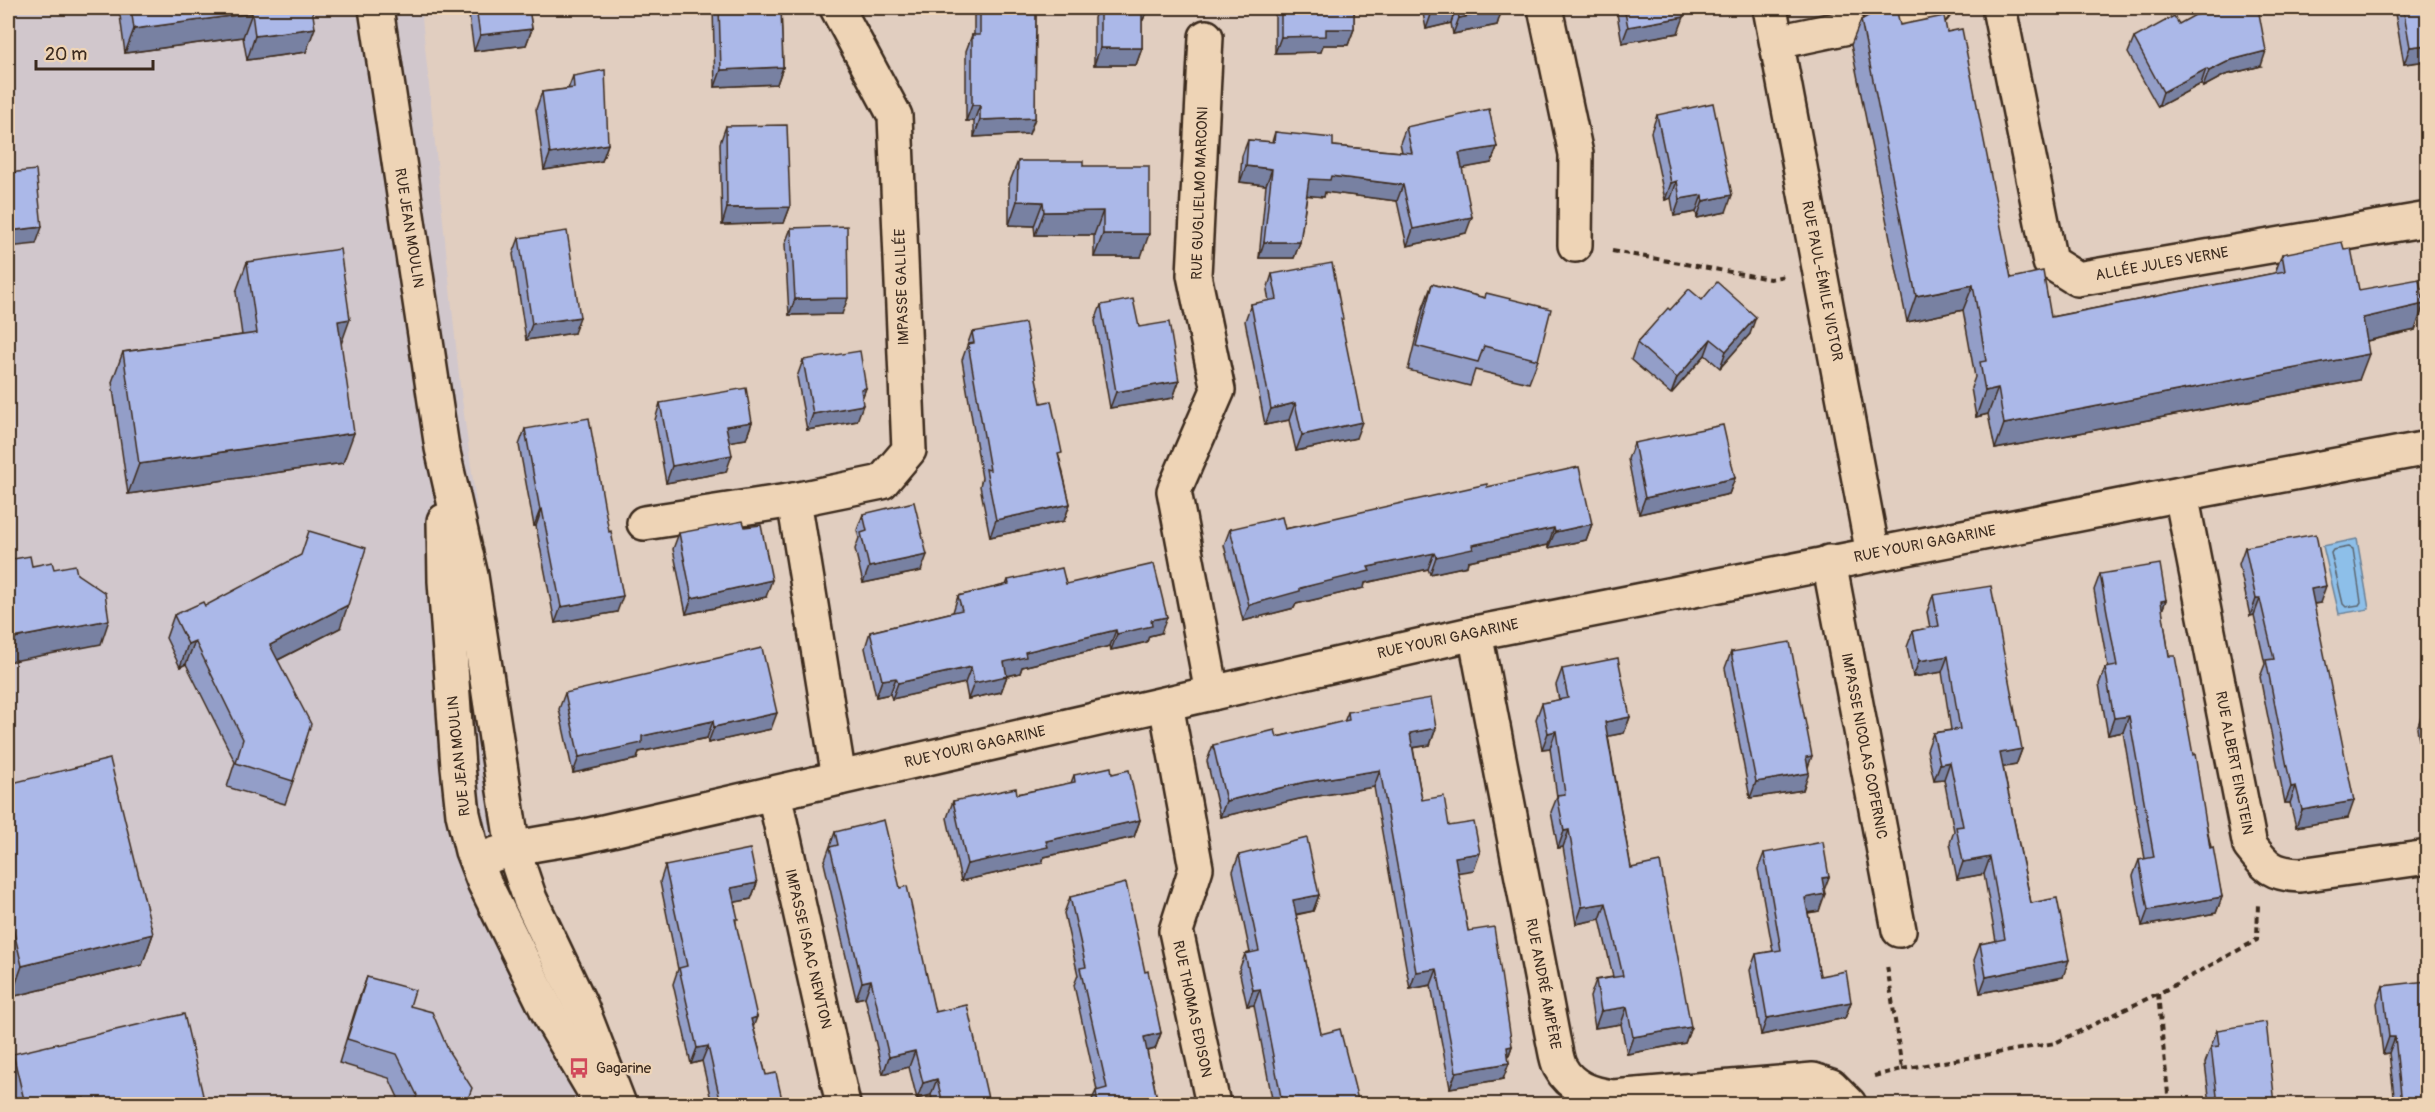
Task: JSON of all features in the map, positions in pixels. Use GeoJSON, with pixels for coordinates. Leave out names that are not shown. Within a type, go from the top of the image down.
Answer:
{"type":"FeatureCollection","features":[{"type":"Feature","properties":{"kind":"street","name":"RUE JEAN MOULIN"},"geometry":{"type":"LineString","coordinates":[[376,8],[442,448],[471,576],[513,849],[530,899],[581,1006],[619,1104]]}},
{"type":"Feature","properties":{"kind":"street","name":"IMPASSE GALILÉE"},"geometry":{"type":"LineString","coordinates":[[644,523],[794,500],[882,482],[909,450],[895,117],[837,8]]}},
{"type":"Feature","properties":{"kind":"street"},"geometry":{"type":"LineString","coordinates":[[1545,8],[1576,154],[1575,245]]}},
{"type":"Feature","properties":{"kind":"street","name":"RUE PAUL-ÉMILE VICTOR"},"geometry":{"type":"LineString","coordinates":[[1770,8],[1873,554]]}},
{"type":"Feature","properties":{"kind":"street"},"geometry":{"type":"LineString","coordinates":[[1883,19],[1934,8]]}},
{"type":"Feature","properties":{"kind":"street","name":"ALLÉE JULES VERNE"},"geometry":{"type":"LineString","coordinates":[[1999,8],[2050,262],[2077,279],[2427,219]]}},
{"type":"Feature","properties":{"kind":"street"},"geometry":{"type":"LineString","coordinates":[[1777,42],[1848,27]]}},
{"type":"Feature","properties":{"kind":"street","name":"RUE GUGLIELMO MARCONI"},"geometry":{"type":"LineString","coordinates":[[1206,38],[1194,275],[1218,390],[1174,492],[1212,693]]}},
{"type":"Feature","properties":{"kind":"street","name":"RUE JEAN MOULIN"},"geometry":{"type":"LineString","coordinates":[[442,448],[445,581],[463,814],[484,882],[552,1020],[602,1104]]}},
{"type":"Feature","properties":{"kind":"street","name":"RUE YOURI GAGARINE"},"geometry":{"type":"LineString","coordinates":[[477,862],[513,849],[581,837],[774,794],[1474,633],[1829,562],[2427,448]]}},
{"type":"Feature","properties":{"kind":"street","name":"RUE ALBERT EINSTEIN"},"geometry":{"type":"LineString","coordinates":[[2181,494],[2250,846],[2260,860]]}},
{"type":"Feature","properties":{"kind":"street"},"geometry":{"type":"LineString","coordinates":[[794,500],[839,778]]}},
{"type":"Feature","properties":{"kind":"street","name":"IMPASSE NICOLAS COPERNIC"},"geometry":{"type":"LineString","coordinates":[[1829,562],[1899,930]]}},
{"type":"Feature","properties":{"kind":"street","name":"RUE ANDRÉ AMPÈRE"},"geometry":{"type":"LineString","coordinates":[[1474,633],[1552,1039],[1560,1067],[1577,1087],[1597,1095],[1613,1097],[1813,1080],[1840,1095]]}},
{"type":"Feature","properties":{"kind":"street","name":"RUE THOMAS EDISON"},"geometry":{"type":"LineString","coordinates":[[1166,704],[1196,868],[1176,931],[1213,1104]]}},
{"type":"Feature","properties":{"kind":"street","name":"IMPASSE ISAAC NEWTON"},"geometry":{"type":"LineString","coordinates":[[774,794],[843,1104]]}},
{"type":"Feature","properties":{"kind":"street"},"geometry":{"type":"LineString","coordinates":[[2260,860],[2275,872],[2300,875],[2427,857]]}},
{"type":"Feature","properties":{"kind":"path"},"geometry":{"type":"LineString","coordinates":[[1575,245],[1770,279],[1820,267]]}},
{"type":"Feature","properties":{"kind":"path"},"geometry":{"type":"LineString","coordinates":[[1840,1095],[1902,1069],[2055,1043],[2158,994],[2257,940],[2260,860]]}},
{"type":"Feature","properties":{"kind":"path"},"geometry":{"type":"LineString","coordinates":[[1899,930],[1885,951],[1902,1069]]}},
{"type":"Feature","properties":{"kind":"path"},"geometry":{"type":"LineString","coordinates":[[2158,994],[2169,1104]]}},
{"type":"Feature","properties":{"kind":"shaded area"},"geometry":{"type":"Polygon","coordinates":[[[8,8],[421,8],[460,385],[527,878],[628,1104],[8,1104],[8,8]]]}},
{"type":"Feature","properties":{"kind":"water"},"geometry":{"type":"Polygon","coordinates":[[[2357,539],[2369,609],[2339,614],[2323,546],[2357,539]]]}},
{"type":"Feature","properties":{"kind":"building"},"geometry":{"type":"Polygon","coordinates":[[[131,8],[312,8],[315,28],[255,36],[252,13],[134,29],[131,8]]]}},
{"type":"Feature","properties":{"kind":"building"},"geometry":{"type":"Polygon","coordinates":[[[476,8],[529,8],[532,29],[480,35],[476,8]]]}},
{"type":"Feature","properties":{"kind":"building"},"geometry":{"type":"Polygon","coordinates":[[[719,8],[781,8],[783,67],[721,70],[719,8]]]}},
{"type":"Feature","properties":{"kind":"building"},"geometry":{"type":"Polygon","coordinates":[[[980,8],[1036,8],[1035,118],[980,120],[980,105],[972,105],[972,35],[980,35],[980,8]]]}},
{"type":"Feature","properties":{"kind":"building"},"geometry":{"type":"Polygon","coordinates":[[[1100,8],[1142,8],[1142,48],[1100,48],[1100,8]]]}},
{"type":"Feature","properties":{"kind":"building"},"geometry":{"type":"Polygon","coordinates":[[[1281,8],[1354,8],[1354,29],[1326,29],[1326,36],[1281,37],[1281,8]]]}},
{"type":"Feature","properties":{"kind":"building"},"geometry":{"type":"Polygon","coordinates":[[[1431,8],[1454,8],[1432,12],[1431,8]]]}},
{"type":"Feature","properties":{"kind":"building"},"geometry":{"type":"Polygon","coordinates":[[[1457,8],[1502,8],[1502,9],[1459,18],[1457,8]]]}},
{"type":"Feature","properties":{"kind":"building"},"geometry":{"type":"Polygon","coordinates":[[[1624,8],[1684,8],[1684,17],[1628,27],[1624,8]]]}},
{"type":"Feature","properties":{"kind":"building"},"geometry":{"type":"Polygon","coordinates":[[[1875,8],[1897,12],[1900,25],[1944,16],[1947,32],[1962,29],[2011,278],[2043,271],[2051,317],[2285,271],[2282,254],[2342,242],[2344,249],[2351,248],[2359,290],[2419,279],[2424,304],[2363,318],[2369,354],[2004,424],[1998,388],[1985,391],[1980,362],[1986,361],[1973,285],[1916,296],[1861,20],[1870,15],[1875,8]]]}},
{"type":"Feature","properties":{"kind":"building"},"geometry":{"type":"Polygon","coordinates":[[[2237,8],[2258,8],[2266,51],[2231,60],[2209,71],[2206,69],[2163,92],[2134,38],[2174,16],[2179,24],[2195,15],[2237,8]]]}},
{"type":"Feature","properties":{"kind":"building"},"geometry":{"type":"Polygon","coordinates":[[[2403,8],[2427,8],[2427,45],[2410,47],[2403,8]]]}},
{"type":"Feature","properties":{"kind":"building"},"geometry":{"type":"Polygon","coordinates":[[[605,70],[608,144],[550,154],[542,92],[574,88],[573,76],[605,70]]]}},
{"type":"Feature","properties":{"kind":"building"},"geometry":{"type":"Polygon","coordinates":[[[1713,103],[1732,195],[1703,201],[1702,195],[1680,199],[1677,181],[1671,183],[1657,115],[1713,103]]]}},
{"type":"Feature","properties":{"kind":"building"},"geometry":{"type":"Polygon","coordinates":[[[1489,109],[1497,147],[1459,153],[1472,217],[1413,229],[1403,185],[1331,176],[1330,180],[1309,179],[1300,242],[1264,242],[1272,169],[1246,166],[1248,140],[1274,142],[1275,132],[1333,138],[1333,146],[1412,153],[1406,127],[1489,109]]]}},
{"type":"Feature","properties":{"kind":"building"},"geometry":{"type":"Polygon","coordinates":[[[787,125],[790,207],[727,208],[726,126],[787,125]]]}},
{"type":"Feature","properties":{"kind":"building"},"geometry":{"type":"Polygon","coordinates":[[[1018,161],[1083,161],[1083,166],[1149,166],[1149,234],[1103,234],[1103,211],[1044,212],[1043,202],[1017,201],[1018,161]]]}},
{"type":"Feature","properties":{"kind":"building"},"geometry":{"type":"Polygon","coordinates":[[[36,170],[42,227],[8,231],[8,173],[36,170]]]}},
{"type":"Feature","properties":{"kind":"building"},"geometry":{"type":"Polygon","coordinates":[[[847,226],[848,298],[795,299],[791,228],[847,226]]]}},
{"type":"Feature","properties":{"kind":"building"},"geometry":{"type":"Polygon","coordinates":[[[567,231],[580,317],[532,324],[519,238],[567,231]]]}},
{"type":"Feature","properties":{"kind":"building"},"geometry":{"type":"Polygon","coordinates":[[[340,249],[350,319],[338,321],[354,433],[139,464],[123,352],[257,333],[247,262],[340,249]]]}},
{"type":"Feature","properties":{"kind":"building"},"geometry":{"type":"Polygon","coordinates":[[[1332,263],[1362,422],[1302,435],[1295,403],[1271,409],[1251,304],[1277,299],[1272,274],[1332,263]]]}},
{"type":"Feature","properties":{"kind":"building"},"geometry":{"type":"Polygon","coordinates":[[[1717,282],[1756,317],[1726,351],[1711,339],[1677,378],[1637,343],[1668,308],[1670,310],[1689,289],[1702,300],[1717,282]]]}},
{"type":"Feature","properties":{"kind":"building"},"geometry":{"type":"Polygon","coordinates":[[[1432,284],[1485,298],[1486,293],[1551,309],[1538,360],[1484,346],[1478,362],[1416,346],[1432,284]]]}},
{"type":"Feature","properties":{"kind":"building"},"geometry":{"type":"Polygon","coordinates":[[[1133,299],[1139,327],[1169,322],[1179,381],[1116,392],[1101,305],[1133,299]]]}},
{"type":"Feature","properties":{"kind":"building"},"geometry":{"type":"Polygon","coordinates":[[[1025,323],[1041,403],[1051,401],[1062,453],[1058,454],[1070,504],[996,520],[986,469],[990,470],[968,344],[974,343],[972,332],[1025,323]]]}},
{"type":"Feature","properties":{"kind":"building"},"geometry":{"type":"Polygon","coordinates":[[[860,351],[866,388],[861,389],[863,405],[813,414],[803,360],[860,351]]]}},
{"type":"Feature","properties":{"kind":"building"},"geometry":{"type":"Polygon","coordinates":[[[746,388],[752,422],[726,426],[732,455],[672,466],[660,403],[746,388]]]}},
{"type":"Feature","properties":{"kind":"building"},"geometry":{"type":"Polygon","coordinates":[[[589,418],[623,596],[561,607],[525,429],[589,418]]]}},
{"type":"Feature","properties":{"kind":"building"},"geometry":{"type":"Polygon","coordinates":[[[1723,425],[1735,478],[1645,498],[1634,443],[1723,425]]]}},
{"type":"Feature","properties":{"kind":"building"},"geometry":{"type":"Polygon","coordinates":[[[1579,467],[1592,524],[1555,532],[1554,528],[1472,545],[1473,549],[1436,557],[1434,553],[1368,567],[1370,571],[1300,588],[1300,591],[1249,605],[1230,529],[1282,517],[1285,529],[1487,484],[1487,487],[1579,467]]]}},
{"type":"Feature","properties":{"kind":"building"},"geometry":{"type":"Polygon","coordinates":[[[914,502],[927,555],[869,567],[861,533],[867,531],[863,514],[914,502]]]}},
{"type":"Feature","properties":{"kind":"building"},"geometry":{"type":"Polygon","coordinates":[[[743,521],[745,527],[761,525],[772,580],[692,598],[679,533],[743,521]]]}},
{"type":"Feature","properties":{"kind":"building"},"geometry":{"type":"Polygon","coordinates":[[[309,531],[366,548],[348,605],[270,645],[311,724],[293,781],[236,763],[243,739],[195,641],[188,644],[174,615],[203,602],[205,606],[301,555],[309,531]]]}},
{"type":"Feature","properties":{"kind":"building"},"geometry":{"type":"Polygon","coordinates":[[[2316,534],[2326,586],[2311,589],[2354,801],[2302,810],[2296,786],[2291,787],[2266,660],[2274,659],[2260,599],[2256,599],[2245,547],[2316,534]]]}},
{"type":"Feature","properties":{"kind":"building"},"geometry":{"type":"Polygon","coordinates":[[[30,556],[32,566],[52,562],[54,569],[75,565],[77,574],[105,593],[109,620],[8,639],[8,560],[30,556]]]}},
{"type":"Feature","properties":{"kind":"building"},"geometry":{"type":"Polygon","coordinates":[[[1154,564],[1167,617],[1151,620],[1152,626],[1117,634],[1116,630],[1025,652],[1026,657],[1004,662],[1007,676],[974,683],[971,667],[898,683],[896,678],[882,680],[870,632],[962,610],[958,596],[1009,584],[1008,580],[1062,568],[1066,584],[1154,564]]]}},
{"type":"Feature","properties":{"kind":"building"},"geometry":{"type":"Polygon","coordinates":[[[2160,564],[2166,600],[2161,601],[2169,656],[2175,656],[2193,755],[2195,754],[2210,848],[2213,847],[2222,897],[2148,910],[2139,860],[2154,857],[2129,716],[2114,718],[2105,668],[2117,666],[2100,574],[2160,564]]]}},
{"type":"Feature","properties":{"kind":"building"},"geometry":{"type":"Polygon","coordinates":[[[1991,586],[2022,749],[2000,753],[2031,903],[2057,898],[2069,960],[1986,977],[1980,944],[2005,939],[1990,857],[1963,862],[1956,827],[1963,826],[1950,762],[1940,764],[1933,733],[1960,729],[1948,656],[1919,661],[1913,631],[1939,626],[1933,595],[1991,586]]]}},
{"type":"Feature","properties":{"kind":"building"},"geometry":{"type":"Polygon","coordinates":[[[1790,642],[1812,756],[1806,757],[1809,773],[1756,782],[1731,652],[1790,642]]]}},
{"type":"Feature","properties":{"kind":"building"},"geometry":{"type":"Polygon","coordinates":[[[762,648],[777,713],[714,727],[713,721],[642,736],[642,743],[579,757],[565,693],[762,648]]]}},
{"type":"Feature","properties":{"kind":"building"},"geometry":{"type":"Polygon","coordinates":[[[1618,658],[1630,717],[1605,722],[1631,868],[1660,862],[1691,1027],[1633,1037],[1627,1007],[1601,1011],[1596,980],[1623,976],[1606,903],[1582,907],[1569,830],[1564,831],[1557,795],[1565,794],[1556,731],[1548,733],[1542,703],[1568,698],[1562,669],[1618,658]]]}},
{"type":"Feature","properties":{"kind":"building"},"geometry":{"type":"Polygon","coordinates":[[[1431,698],[1436,728],[1410,733],[1422,800],[1444,796],[1449,826],[1474,822],[1480,853],[1455,857],[1468,931],[1494,927],[1512,1046],[1507,1047],[1509,1063],[1456,1072],[1437,969],[1416,972],[1380,770],[1305,782],[1226,801],[1213,745],[1275,730],[1277,737],[1349,720],[1348,712],[1431,698]]]}},
{"type":"Feature","properties":{"kind":"building"},"geometry":{"type":"Polygon","coordinates":[[[2427,711],[2427,739],[2423,712],[2427,711]]]}},
{"type":"Feature","properties":{"kind":"building"},"geometry":{"type":"Polygon","coordinates":[[[110,759],[153,934],[22,966],[8,907],[8,784],[110,759]]]}},
{"type":"Feature","properties":{"kind":"building"},"geometry":{"type":"Polygon","coordinates":[[[1111,767],[1112,774],[1129,770],[1140,820],[1046,841],[1048,847],[967,864],[953,801],[1016,788],[1017,794],[1075,782],[1074,775],[1111,767]]]}},
{"type":"Feature","properties":{"kind":"building"},"geometry":{"type":"Polygon","coordinates":[[[884,820],[900,888],[907,886],[935,1012],[967,1005],[989,1103],[1004,1099],[1005,1104],[943,1104],[937,1079],[923,1083],[915,1051],[889,1057],[871,980],[862,982],[830,847],[838,845],[835,832],[884,820]]]}},
{"type":"Feature","properties":{"kind":"building"},"geometry":{"type":"Polygon","coordinates":[[[1307,838],[1319,895],[1293,900],[1321,1034],[1340,1029],[1359,1104],[1277,1104],[1276,1099],[1281,1097],[1260,989],[1253,990],[1245,954],[1259,951],[1239,855],[1307,838]]]}},
{"type":"Feature","properties":{"kind":"building"},"geometry":{"type":"Polygon","coordinates":[[[1823,842],[1829,877],[1822,878],[1825,894],[1805,898],[1820,976],[1846,971],[1851,1002],[1767,1018],[1756,954],[1781,950],[1764,853],[1823,842]]]}},
{"type":"Feature","properties":{"kind":"building"},"geometry":{"type":"Polygon","coordinates":[[[750,849],[757,883],[731,888],[738,919],[735,919],[757,1017],[751,1019],[766,1075],[776,1073],[783,1104],[721,1104],[708,1046],[697,1048],[679,968],[687,966],[665,866],[750,849]]]}},
{"type":"Feature","properties":{"kind":"building"},"geometry":{"type":"Polygon","coordinates":[[[1126,883],[1161,1033],[1144,1037],[1158,1104],[1098,1104],[1096,1091],[1107,1088],[1080,968],[1086,967],[1070,897],[1126,883]]]}},
{"type":"Feature","properties":{"kind":"building"},"geometry":{"type":"Polygon","coordinates":[[[367,977],[415,990],[410,1006],[432,1012],[449,1052],[472,1088],[466,1104],[414,1104],[417,1095],[397,1054],[347,1039],[367,977]]]}},
{"type":"Feature","properties":{"kind":"building"},"geometry":{"type":"Polygon","coordinates":[[[2427,981],[2427,1104],[2402,1104],[2395,1037],[2389,1037],[2383,986],[2427,981]]]}},
{"type":"Feature","properties":{"kind":"building"},"geometry":{"type":"Polygon","coordinates":[[[184,1014],[205,1104],[85,1104],[84,1098],[56,1104],[25,1104],[13,1054],[184,1014]]]}},
{"type":"Feature","properties":{"kind":"building"},"geometry":{"type":"Polygon","coordinates":[[[2266,1022],[2275,1104],[2218,1104],[2211,1047],[2219,1046],[2217,1030],[2266,1022]]]}},
{"type":"Feature","properties":{"kind":"place","name":"Gagarine"},"geometry":{"type":"Point","coordinates":[579,1068]}}]}
